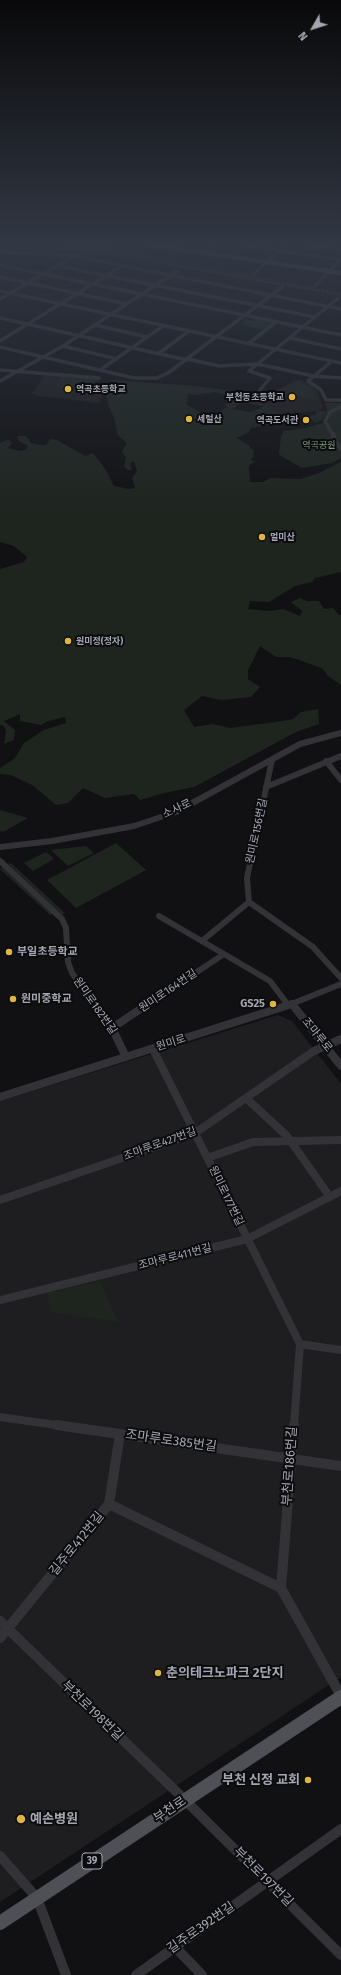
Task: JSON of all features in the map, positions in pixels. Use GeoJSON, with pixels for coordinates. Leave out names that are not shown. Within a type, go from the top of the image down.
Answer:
{"type":"FeatureCollection","features":[{"type":"Feature","properties":{"kind":"main road","name":"부천로"},"geometry":{"type":"LineString","coordinates":[[0,1923],[341,1696]]}},
{"type":"Feature","properties":{"kind":"street"},"geometry":{"type":"LineString","coordinates":[[0,381],[45,357],[76,337]]}},
{"type":"Feature","properties":{"kind":"street"},"geometry":{"type":"LineString","coordinates":[[89,337],[219,366],[258,364],[313,376],[341,378]]}},
{"type":"Feature","properties":{"kind":"street"},"geometry":{"type":"LineString","coordinates":[[100,370],[147,337]]}},
{"type":"Feature","properties":{"kind":"street"},"geometry":{"type":"LineString","coordinates":[[159,353],[182,337]]}},
{"type":"Feature","properties":{"kind":"street"},"geometry":{"type":"LineString","coordinates":[[0,347],[134,378],[146,379],[163,376],[217,337]]}},
{"type":"Feature","properties":{"kind":"street"},"geometry":{"type":"LineString","coordinates":[[218,337],[341,363]]}},
{"type":"Feature","properties":{"kind":"street"},"geometry":{"type":"LineString","coordinates":[[248,344],[257,337]]}},
{"type":"Feature","properties":{"kind":"street"},"geometry":{"type":"LineString","coordinates":[[260,390],[270,378],[249,371],[290,338],[341,349]]}},
{"type":"Feature","properties":{"kind":"street"},"geometry":{"type":"LineString","coordinates":[[63,346],[117,358]]}},
{"type":"Feature","properties":{"kind":"street"},"geometry":{"type":"LineString","coordinates":[[331,362],[308,381],[321,390],[326,400],[341,400]]}},
{"type":"Feature","properties":{"kind":"street"},"geometry":{"type":"LineString","coordinates":[[0,370],[19,372],[29,371],[99,378]]}},
{"type":"Feature","properties":{"kind":"street"},"geometry":{"type":"LineString","coordinates":[[341,407],[330,412],[325,421],[332,432],[335,442],[341,448]]}},
{"type":"Feature","properties":{"kind":"street","name":"소사로"},"geometry":{"type":"LineString","coordinates":[[0,847],[52,841],[134,826],[176,812],[300,744],[341,733]]}},
{"type":"Feature","properties":{"kind":"street"},"geometry":{"type":"LineString","coordinates":[[266,787],[341,756]]}},
{"type":"Feature","properties":{"kind":"street","name":"원미로156번길"},"geometry":{"type":"LineString","coordinates":[[249,902],[247,878],[272,760]]}},
{"type":"Feature","properties":{"kind":"street"},"geometry":{"type":"LineString","coordinates":[[326,761],[341,780]]}},
{"type":"Feature","properties":{"kind":"street","name":"원미로182번길"},"geometry":{"type":"LineString","coordinates":[[0,861],[62,919],[66,928],[68,962],[72,973],[112,1028],[126,1057]]}},
{"type":"Feature","properties":{"kind":"street"},"geometry":{"type":"LineString","coordinates":[[202,941],[249,902],[313,947],[341,978]]}},
{"type":"Feature","properties":{"kind":"street"},"geometry":{"type":"LineString","coordinates":[[159,916],[270,981],[290,1005]]}},
{"type":"Feature","properties":{"kind":"street","name":"원미로164번길"},"geometry":{"type":"LineString","coordinates":[[112,1028],[224,954]]}},
{"type":"Feature","properties":{"kind":"street","name":"원미로"},"geometry":{"type":"LineString","coordinates":[[0,1097],[290,1005],[341,984]]}},
{"type":"Feature","properties":{"kind":"street","name":"조마루로"},"geometry":{"type":"LineString","coordinates":[[290,1005],[341,1066]]}},
{"type":"Feature","properties":{"kind":"street","name":"조마루로427번길"},"geometry":{"type":"LineString","coordinates":[[0,1200],[195,1134],[314,1051],[341,1038]]}},
{"type":"Feature","properties":{"kind":"street","name":"원미로177번길"},"geometry":{"type":"LineString","coordinates":[[153,1049],[300,1344]]}},
{"type":"Feature","properties":{"kind":"street"},"geometry":{"type":"LineString","coordinates":[[246,1098],[290,1140],[330,1197]]}},
{"type":"Feature","properties":{"kind":"street"},"geometry":{"type":"LineString","coordinates":[[207,1158],[253,1142],[341,1140]]}},
{"type":"Feature","properties":{"kind":"street","name":"조마루로411번길"},"geometry":{"type":"LineString","coordinates":[[0,1300],[247,1239],[341,1191]]}},
{"type":"Feature","properties":{"kind":"street"},"geometry":{"type":"LineString","coordinates":[[300,1344],[341,1350]]}},
{"type":"Feature","properties":{"kind":"street","name":"부천로186번길"},"geometry":{"type":"LineString","coordinates":[[281,1588],[300,1344]]}},
{"type":"Feature","properties":{"kind":"street","name":"조마루로385번길"},"geometry":{"type":"LineString","coordinates":[[0,1417],[341,1466]]}},
{"type":"Feature","properties":{"kind":"street","name":"길주로412번길"},"geometry":{"type":"LineString","coordinates":[[0,1638],[4,1625],[109,1504],[120,1434]]}},
{"type":"Feature","properties":{"kind":"street"},"geometry":{"type":"LineString","coordinates":[[109,1504],[281,1588],[341,1696]]}},
{"type":"Feature","properties":{"kind":"street","name":"부천로198번길"},"geometry":{"type":"LineString","coordinates":[[4,1625],[185,1800]]}},
{"type":"Feature","properties":{"kind":"street","name":"부천로197번길"},"geometry":{"type":"LineString","coordinates":[[185,1800],[341,1955]]}},
{"type":"Feature","properties":{"kind":"street","name":"길주로392번길"},"geometry":{"type":"LineString","coordinates":[[136,1975],[341,1829]]}},
{"type":"Feature","properties":{"kind":"street"},"geometry":{"type":"LineString","coordinates":[[0,1856],[37,1898],[66,1975]]}},
{"type":"Feature","properties":{"kind":"street"},"geometry":{"type":"LineString","coordinates":[[175,1947],[202,1975]]}},
{"type":"Feature","properties":{"kind":"shaded area","name":"역곡초등학교"},"geometry":{"type":"Polygon","coordinates":[[[46,373],[97,378],[102,393],[99,403],[37,396],[32,393],[46,373]]]}},
{"type":"Feature","properties":{"kind":"shaded area","name":"부천동초등학교"},"geometry":{"type":"Polygon","coordinates":[[[298,379],[310,384],[318,392],[323,408],[319,411],[281,414],[259,403],[266,396],[298,379]]]}},
{"type":"Feature","properties":{"kind":"shaded area"},"geometry":{"type":"Polygon","coordinates":[[[278,1015],[292,1021],[341,1084],[341,1677],[0,1902],[0,1101],[278,1015]]]}},
{"type":"Feature","properties":{"kind":"green space"},"geometry":{"type":"Polygon","coordinates":[[[61,376],[94,379],[97,386],[97,391],[54,387],[61,376]]]}},
{"type":"Feature","properties":{"kind":"green space"},"geometry":{"type":"Polygon","coordinates":[[[113,380],[196,386],[266,396],[260,403],[281,414],[278,423],[251,428],[249,432],[237,438],[250,446],[250,448],[254,451],[253,457],[250,460],[255,461],[249,466],[250,482],[263,482],[270,478],[300,479],[319,473],[341,462],[341,572],[315,578],[312,582],[295,586],[269,602],[250,601],[248,609],[270,611],[283,609],[300,616],[302,611],[291,602],[300,598],[307,601],[319,601],[324,609],[333,608],[339,615],[341,615],[341,685],[328,676],[322,668],[290,657],[276,657],[260,646],[248,670],[248,679],[260,687],[251,697],[221,700],[202,696],[184,710],[194,727],[213,724],[230,728],[276,722],[293,719],[301,712],[318,709],[319,724],[296,732],[194,787],[140,800],[134,794],[105,798],[83,788],[68,803],[56,805],[32,785],[11,775],[0,774],[0,768],[15,758],[24,743],[44,730],[66,723],[65,717],[48,721],[41,725],[20,721],[20,714],[4,721],[15,730],[14,740],[4,744],[6,731],[4,726],[0,725],[0,569],[24,562],[27,557],[14,546],[0,542],[0,443],[8,439],[12,443],[8,448],[19,451],[26,450],[28,446],[19,441],[17,436],[26,436],[31,443],[40,445],[46,445],[50,439],[57,440],[85,456],[93,453],[106,470],[114,486],[129,489],[135,488],[132,478],[137,471],[134,461],[130,464],[132,470],[128,470],[124,467],[126,457],[122,452],[127,443],[118,436],[114,418],[108,404],[105,385],[113,380]],[[215,392],[195,395],[187,394],[188,399],[186,404],[201,413],[216,413],[228,407],[225,405],[234,400],[229,396],[215,392]],[[242,402],[233,409],[250,412],[263,407],[262,406],[242,402]]]}},
{"type":"Feature","properties":{"kind":"green space"},"geometry":{"type":"Polygon","coordinates":[[[299,381],[313,391],[316,400],[278,391],[282,389],[281,388],[299,381]]]}},
{"type":"Feature","properties":{"kind":"green space"},"geometry":{"type":"Polygon","coordinates":[[[325,403],[341,403],[341,406],[328,412],[322,420],[315,423],[309,418],[311,415],[315,415],[317,411],[327,411],[325,403]]]}},
{"type":"Feature","properties":{"kind":"green space","name":"역곡공원"},"geometry":{"type":"Polygon","coordinates":[[[341,409],[341,458],[332,463],[302,468],[281,456],[279,453],[281,436],[284,431],[305,428],[326,422],[330,413],[341,409]]]}},
{"type":"Feature","properties":{"kind":"green space"},"geometry":{"type":"Polygon","coordinates":[[[0,810],[28,818],[3,832],[0,831],[0,810]]]}},
{"type":"Feature","properties":{"kind":"green space"},"geometry":{"type":"Polygon","coordinates":[[[116,843],[146,870],[76,908],[47,880],[116,843]]]}},
{"type":"Feature","properties":{"kind":"green space"},"geometry":{"type":"Polygon","coordinates":[[[86,846],[94,853],[68,866],[51,850],[86,846]]]}},
{"type":"Feature","properties":{"kind":"green space"},"geometry":{"type":"Polygon","coordinates":[[[46,852],[54,859],[33,871],[24,863],[46,852]]]}},
{"type":"Feature","properties":{"kind":"green space"},"geometry":{"type":"Polygon","coordinates":[[[11,863],[65,913],[62,915],[8,864],[11,863]]]}},
{"type":"Feature","properties":{"kind":"green space"},"geometry":{"type":"Polygon","coordinates":[[[2,867],[53,914],[50,915],[0,869],[2,867]]]}},
{"type":"Feature","properties":{"kind":"green space"},"geometry":{"type":"Polygon","coordinates":[[[100,1281],[118,1322],[51,1312],[47,1293],[100,1281]]]}},
{"type":"Feature","properties":{"kind":"place","name":"역곡초등학교"},"geometry":{"type":"Point","coordinates":[68,389]}},
{"type":"Feature","properties":{"kind":"place","name":"부천동초등학교"},"geometry":{"type":"Point","coordinates":[292,397]}},
{"type":"Feature","properties":{"kind":"place","name":"세럴산"},"geometry":{"type":"Point","coordinates":[189,419]}},
{"type":"Feature","properties":{"kind":"place","name":"역곡도서관"},"geometry":{"type":"Point","coordinates":[306,420]}},
{"type":"Feature","properties":{"kind":"place","name":"멀미산"},"geometry":{"type":"Point","coordinates":[262,537]}},
{"type":"Feature","properties":{"kind":"place","name":"원미정(정자)"},"geometry":{"type":"Point","coordinates":[68,641]}},
{"type":"Feature","properties":{"kind":"place","name":"부일초등학교"},"geometry":{"type":"Point","coordinates":[9,952]}},
{"type":"Feature","properties":{"kind":"place","name":"원미중학교"},"geometry":{"type":"Point","coordinates":[13,999]}},
{"type":"Feature","properties":{"kind":"place","name":"GS25"},"geometry":{"type":"Point","coordinates":[273,1004]}},
{"type":"Feature","properties":{"kind":"place","name":"춘의테크노파크 2단지"},"geometry":{"type":"Point","coordinates":[158,1673]}},
{"type":"Feature","properties":{"kind":"place","name":"부천 신정 교회"},"geometry":{"type":"Point","coordinates":[308,1780]}},
{"type":"Feature","properties":{"kind":"place","name":"예손병원"},"geometry":{"type":"Point","coordinates":[21,1819]}}]}
